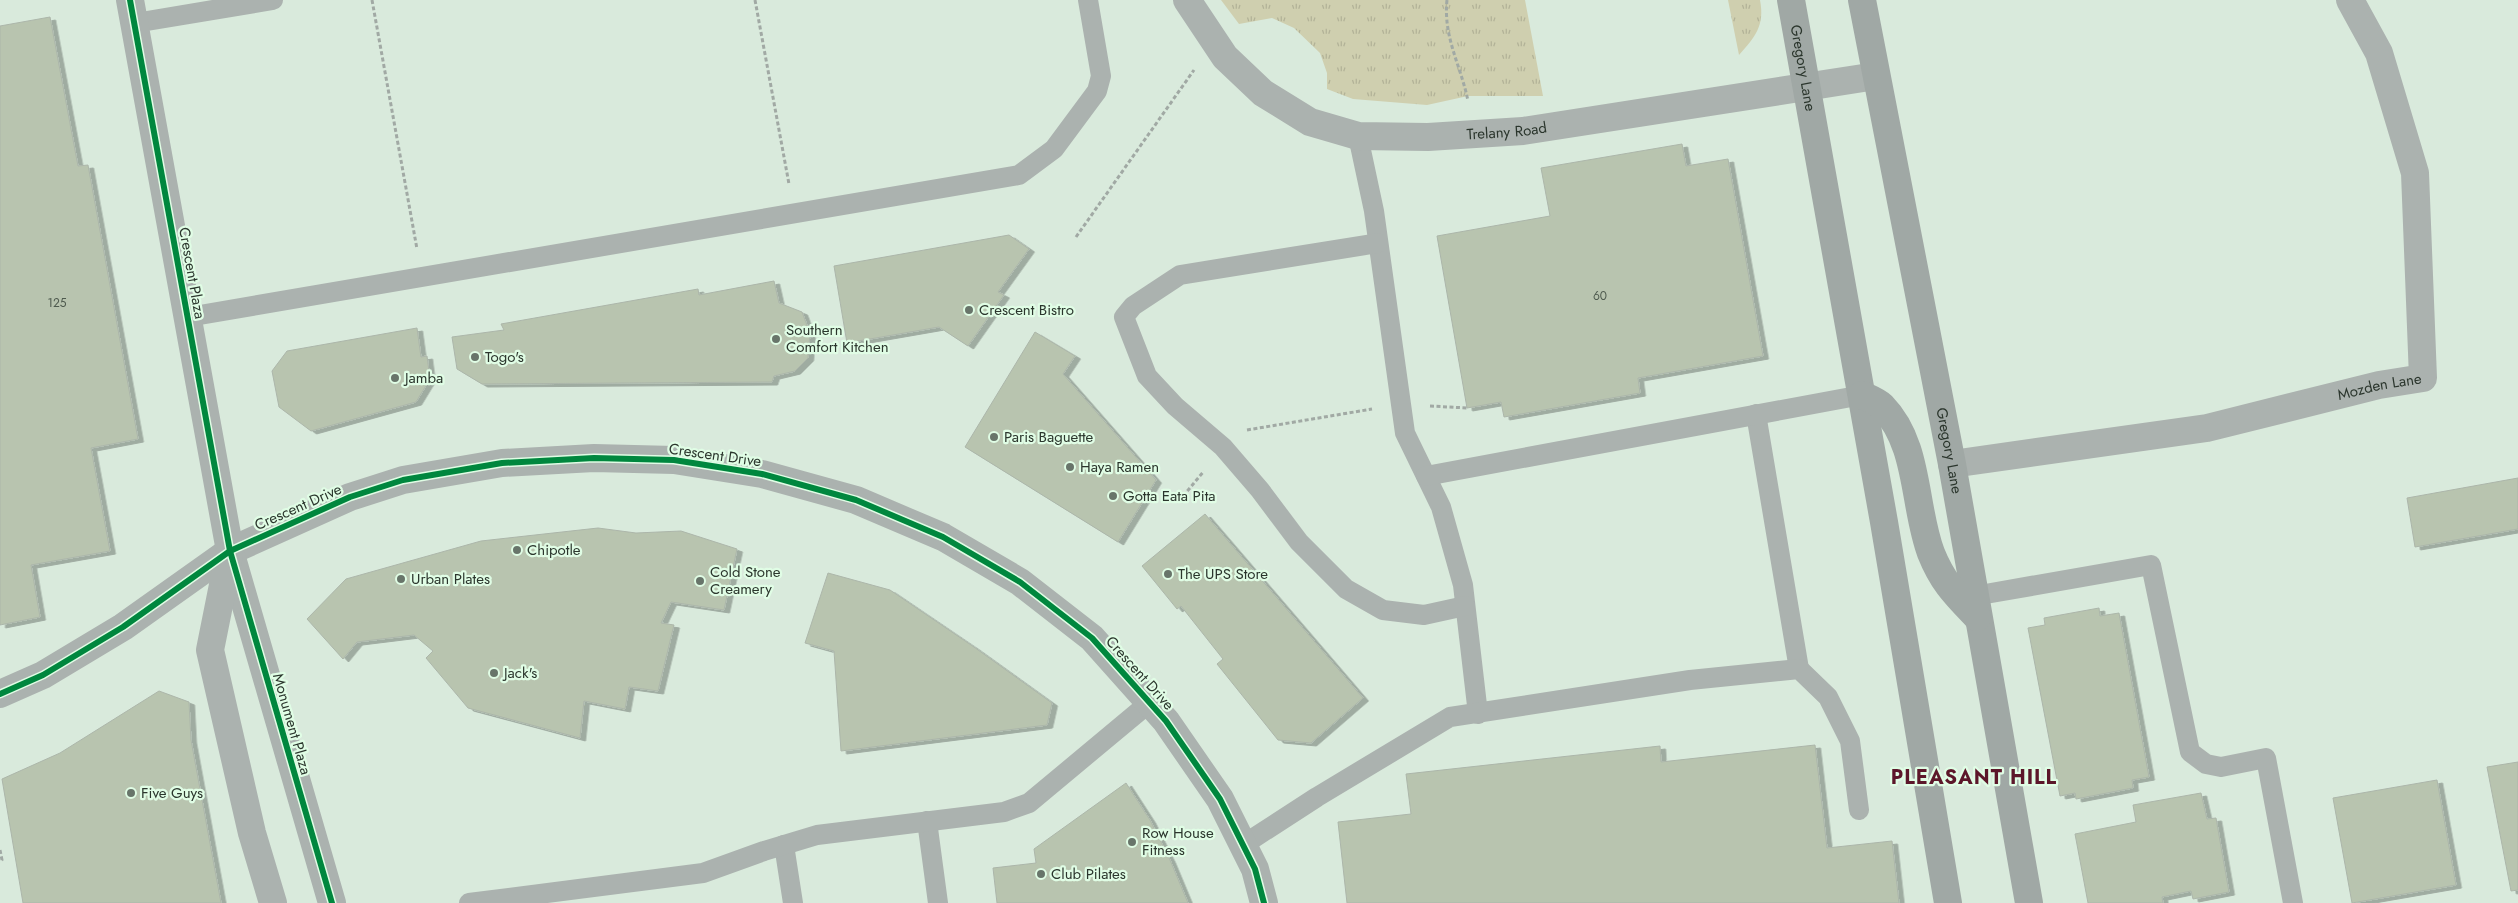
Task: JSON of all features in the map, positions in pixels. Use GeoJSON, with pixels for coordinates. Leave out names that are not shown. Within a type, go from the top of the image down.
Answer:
{"type":"FeatureCollection","features":[{"type":"Feature","properties":{"kind":"main road","name":"Gregory Lane"},"geometry":{"type":"LineString","coordinates":[[1791,0],[1808,86],[1862,395],[1948,903]]}},
{"type":"Feature","properties":{"kind":"main road","name":"Gregory Lane"},"geometry":{"type":"LineString","coordinates":[[1862,0],[1952,464],[2029,903]]}},
{"type":"Feature","properties":{"kind":"main road"},"geometry":{"type":"LineString","coordinates":[[1862,395],[1881,404],[1896,424],[1909,456],[1930,552],[1946,586],[1976,607]]}},
{"type":"Feature","properties":{"kind":"street","name":"Trelany Road"},"geometry":{"type":"LineString","coordinates":[[1187,0],[1225,57],[1263,93],[1310,122],[1358,136],[1428,137],[1523,131],[1876,76]]}},
{"type":"Feature","properties":{"kind":"street","name":"Mozden Lane"},"geometry":{"type":"LineString","coordinates":[[1952,464],[2207,428],[2379,385],[2424,378],[2415,174],[2379,53],[2350,0]]}},
{"type":"Feature","properties":{"kind":"street","name":"Crescent Plaza"},"geometry":{"type":"LineString","coordinates":[[132,12],[230,551]]}},
{"type":"Feature","properties":{"kind":"street","name":"Crescent Drive"},"geometry":{"type":"LineString","coordinates":[[0,694],[43,675],[123,627],[230,551],[350,497],[403,480],[502,463],[594,458],[674,460],[762,474],[856,500],[943,536],[1020,582],[1092,638],[1166,721],[1220,799],[1254,869],[1264,903]]}},
{"type":"Feature","properties":{"kind":"street"},"geometry":{"type":"LineString","coordinates":[[230,551],[210,650],[252,833],[273,903]]}},
{"type":"Feature","properties":{"kind":"street","name":"Monument Plaza"},"geometry":{"type":"LineString","coordinates":[[230,551],[332,903]]}},
{"type":"Feature","properties":{"kind":"lane"},"geometry":{"type":"LineString","coordinates":[[132,12],[273,0]]}},
{"type":"Feature","properties":{"kind":"lane"},"geometry":{"type":"LineString","coordinates":[[188,317],[1019,175],[1054,149],[1097,91],[1101,76],[1088,0]]}},
{"type":"Feature","properties":{"kind":"lane"},"geometry":{"type":"LineString","coordinates":[[1358,136],[1378,243],[1405,432],[1441,507],[1462,586],[1478,714]]}},
{"type":"Feature","properties":{"kind":"lane"},"geometry":{"type":"LineString","coordinates":[[1378,243],[1180,275],[1134,306],[1124,318],[1146,376],[1175,406],[1223,448],[1260,490],[1299,542],[1346,589],[1383,610],[1424,615],[1465,606]]}},
{"type":"Feature","properties":{"kind":"lane"},"geometry":{"type":"LineString","coordinates":[[1426,476],[1862,395]]}},
{"type":"Feature","properties":{"kind":"lane"},"geometry":{"type":"LineString","coordinates":[[1756,414],[1799,669],[1828,697],[1850,741],[1859,810]]}},
{"type":"Feature","properties":{"kind":"lane"},"geometry":{"type":"LineString","coordinates":[[1976,607],[2151,565],[2190,752],[2206,764],[2221,767],[2266,758],[2294,903]]}},
{"type":"Feature","properties":{"kind":"lane"},"geometry":{"type":"LineString","coordinates":[[1243,845],[1450,717],[1690,680],[1799,669]]}},
{"type":"Feature","properties":{"kind":"lane"},"geometry":{"type":"LineString","coordinates":[[469,903],[703,873],[817,835],[1004,812],[1029,803],[1150,703]]}},
{"type":"Feature","properties":{"kind":"lane"},"geometry":{"type":"LineString","coordinates":[[927,821],[938,903]]}},
{"type":"Feature","properties":{"kind":"lane"},"geometry":{"type":"LineString","coordinates":[[784,845],[793,903]]}},
{"type":"Feature","properties":{"kind":"path"},"geometry":{"type":"LineString","coordinates":[[372,0],[422,276]]}},
{"type":"Feature","properties":{"kind":"path"},"geometry":{"type":"LineString","coordinates":[[756,0],[794,214]]}},
{"type":"Feature","properties":{"kind":"path"},"geometry":{"type":"LineString","coordinates":[[1447,0],[1445,18],[1449,40],[1468,96],[1476,134]]}},
{"type":"Feature","properties":{"kind":"path"},"geometry":{"type":"LineString","coordinates":[[1076,237],[1214,41]]}},
{"type":"Feature","properties":{"kind":"path"},"geometry":{"type":"LineString","coordinates":[[1179,501],[1239,431],[1401,405],[1467,408]]}},
{"type":"Feature","properties":{"kind":"path"},"geometry":{"type":"LineString","coordinates":[[0,850],[0,862]]}},
{"type":"Feature","properties":{"kind":"green space"},"geometry":{"type":"Polygon","coordinates":[[[1221,0],[1525,0],[1543,96],[1468,96],[1427,105],[1353,99],[1327,89],[1327,73],[1320,53],[1294,28],[1272,18],[1239,24],[1221,0]]]}},
{"type":"Feature","properties":{"kind":"green space"},"geometry":{"type":"Polygon","coordinates":[[[1728,0],[1760,0],[1760,24],[1754,37],[1739,55],[1728,0]]]}},
{"type":"Feature","properties":{"kind":"building"},"geometry":{"type":"Polygon","coordinates":[[[50,17],[78,166],[88,165],[138,439],[91,448],[110,551],[31,565],[40,617],[0,625],[0,26],[50,17]]]}},
{"type":"Feature","properties":{"kind":"building"},"geometry":{"type":"Polygon","coordinates":[[[1682,144],[1686,166],[1728,159],[1763,356],[1638,378],[1640,393],[1504,417],[1501,402],[1467,408],[1437,236],[1550,216],[1541,168],[1682,144]]]}},
{"type":"Feature","properties":{"kind":"building"},"geometry":{"type":"Polygon","coordinates":[[[1009,235],[1029,249],[998,292],[1004,295],[968,346],[939,327],[847,343],[834,266],[1009,235]]]}},
{"type":"Feature","properties":{"kind":"building"},"geometry":{"type":"Polygon","coordinates":[[[774,281],[779,303],[802,312],[810,333],[808,358],[795,371],[774,376],[772,382],[482,384],[457,369],[452,337],[504,330],[501,324],[698,289],[699,295],[774,281]]]}},
{"type":"Feature","properties":{"kind":"building"},"geometry":{"type":"Polygon","coordinates":[[[417,328],[421,357],[427,356],[430,379],[416,402],[311,431],[279,407],[272,371],[287,351],[417,328]]]}},
{"type":"Feature","properties":{"kind":"building"},"geometry":{"type":"Polygon","coordinates":[[[1035,332],[1075,356],[1063,374],[1156,480],[1118,542],[965,447],[1035,332]]]}},
{"type":"Feature","properties":{"kind":"building"},"geometry":{"type":"Polygon","coordinates":[[[2518,478],[2518,529],[2415,547],[2407,498],[2518,478]]]}},
{"type":"Feature","properties":{"kind":"building"},"geometry":{"type":"Polygon","coordinates":[[[1205,514],[1363,698],[1311,743],[1278,740],[1217,664],[1223,659],[1181,606],[1177,609],[1142,566],[1205,514]]]}},
{"type":"Feature","properties":{"kind":"building"},"geometry":{"type":"Polygon","coordinates":[[[598,528],[636,533],[681,531],[737,549],[724,610],[671,602],[661,623],[674,625],[658,691],[629,687],[625,709],[584,701],[580,738],[468,708],[426,658],[433,651],[414,635],[357,642],[343,659],[307,619],[346,579],[481,541],[598,528]]]}},
{"type":"Feature","properties":{"kind":"building"},"geometry":{"type":"Polygon","coordinates":[[[828,573],[890,590],[974,647],[1052,703],[1047,725],[841,751],[834,651],[805,643],[828,573]]]}},
{"type":"Feature","properties":{"kind":"building"},"geometry":{"type":"Polygon","coordinates":[[[2099,608],[2100,616],[2119,613],[2149,777],[2132,780],[2133,788],[2076,799],[2075,793],[2060,796],[2028,628],[2045,625],[2044,618],[2099,608]]]}},
{"type":"Feature","properties":{"kind":"building"},"geometry":{"type":"Polygon","coordinates":[[[159,691],[189,702],[191,740],[221,903],[23,903],[2,779],[60,753],[159,691]]]}},
{"type":"Feature","properties":{"kind":"building"},"geometry":{"type":"Polygon","coordinates":[[[1815,745],[1827,848],[1892,841],[1899,903],[1347,903],[1338,822],[1411,814],[1406,774],[1660,746],[1661,762],[1815,745]]]}},
{"type":"Feature","properties":{"kind":"building"},"geometry":{"type":"Polygon","coordinates":[[[2518,762],[2518,890],[2511,891],[2487,767],[2518,762]]]}},
{"type":"Feature","properties":{"kind":"building"},"geometry":{"type":"Polygon","coordinates":[[[2437,780],[2456,885],[2352,903],[2333,798],[2437,780]]]}},
{"type":"Feature","properties":{"kind":"building"},"geometry":{"type":"Polygon","coordinates":[[[1126,783],[1150,820],[1170,860],[1188,903],[997,903],[993,868],[1036,863],[1034,849],[1126,783]]]}},
{"type":"Feature","properties":{"kind":"building"},"geometry":{"type":"Polygon","coordinates":[[[2201,793],[2207,819],[2216,818],[2229,892],[2193,899],[2191,891],[2162,897],[2163,903],[2088,903],[2075,834],[2136,822],[2133,805],[2201,793]]]}},
{"type":"Feature","properties":{"kind":"cycle path"},"geometry":{"type":"LineString","coordinates":[[130,0],[230,551],[332,903]]}},
{"type":"Feature","properties":{"kind":"cycle path"},"geometry":{"type":"LineString","coordinates":[[0,694],[43,675],[123,627],[230,551],[350,497],[403,480],[502,463],[594,458],[674,460],[762,474],[856,500],[943,537],[1020,582],[1092,638],[1166,721],[1220,799],[1255,869],[1264,903]]}},
{"type":"Feature","properties":{"kind":"place","name":"Crescent Bistro"},"geometry":{"type":"Point","coordinates":[969,310]}},
{"type":"Feature","properties":{"kind":"place","name":"Southern Comfort Kitchen"},"geometry":{"type":"Point","coordinates":[776,339]}},
{"type":"Feature","properties":{"kind":"place","name":"Togo's"},"geometry":{"type":"Point","coordinates":[475,357]}},
{"type":"Feature","properties":{"kind":"place","name":"Jamba"},"geometry":{"type":"Point","coordinates":[395,378]}},
{"type":"Feature","properties":{"kind":"place","name":"Paris Baguette"},"geometry":{"type":"Point","coordinates":[994,437]}},
{"type":"Feature","properties":{"kind":"place","name":"Haya Ramen"},"geometry":{"type":"Point","coordinates":[1070,467]}},
{"type":"Feature","properties":{"kind":"place","name":"Gotta Eata Pita"},"geometry":{"type":"Point","coordinates":[1113,496]}},
{"type":"Feature","properties":{"kind":"place","name":"Chipotle"},"geometry":{"type":"Point","coordinates":[517,550]}},
{"type":"Feature","properties":{"kind":"place","name":"The UPS Store"},"geometry":{"type":"Point","coordinates":[1168,574]}},
{"type":"Feature","properties":{"kind":"place","name":"Urban Plates"},"geometry":{"type":"Point","coordinates":[401,579]}},
{"type":"Feature","properties":{"kind":"place","name":"Cold Stone Creamery"},"geometry":{"type":"Point","coordinates":[700,581]}},
{"type":"Feature","properties":{"kind":"place","name":"Jack's"},"geometry":{"type":"Point","coordinates":[494,673]}},
{"type":"Feature","properties":{"kind":"place","name":"Five Guys"},"geometry":{"type":"Point","coordinates":[131,793]}},
{"type":"Feature","properties":{"kind":"place","name":"Row House Fitness"},"geometry":{"type":"Point","coordinates":[1132,842]}},
{"type":"Feature","properties":{"kind":"place","name":"Club Pilates"},"geometry":{"type":"Point","coordinates":[1041,874]}},
{"type":"Feature","properties":{"kind":"district","name":"PLEASANT HILL"},"geometry":{"type":"Point","coordinates":[1974,777]}}]}
